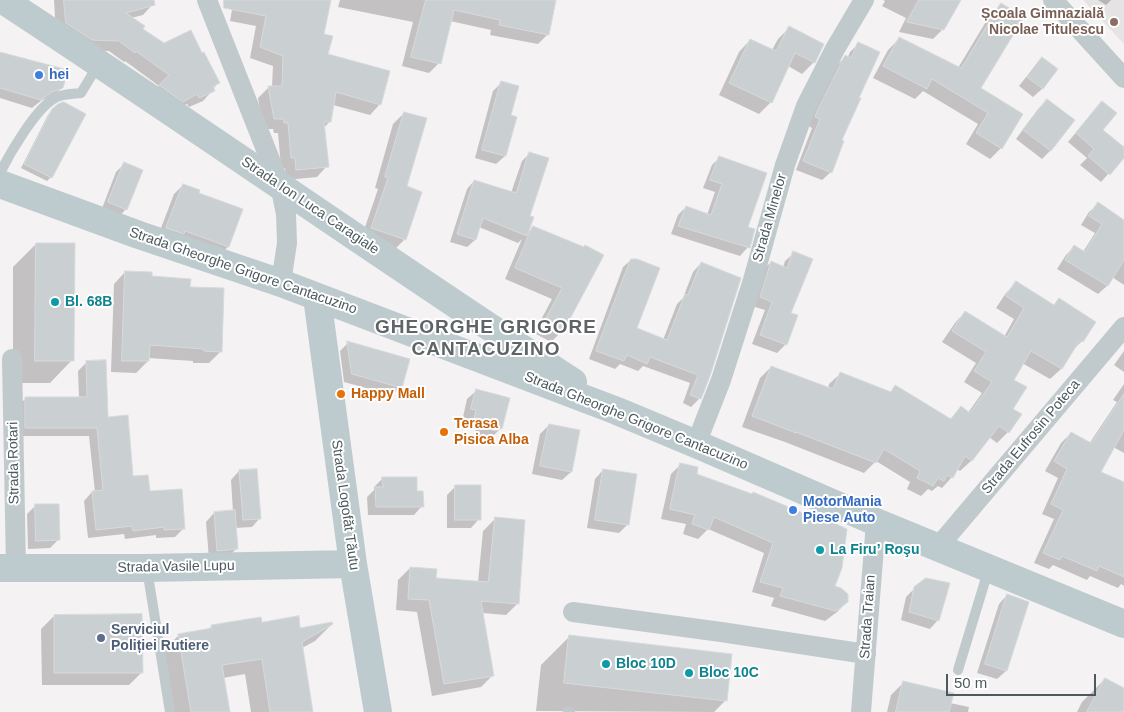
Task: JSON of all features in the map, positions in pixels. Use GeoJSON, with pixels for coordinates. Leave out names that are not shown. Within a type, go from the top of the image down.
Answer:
{"type":"FeatureCollection","features":[{"type":"Feature","properties":{"kind":"main road","name":"Strada Ion Luca Caragiale"},"geometry":{"type":"LineString","coordinates":[[3,0],[617,411]]}},
{"type":"Feature","properties":{"kind":"main road","name":"Strada Gheorghe Grigore Cantacuzino"},"geometry":{"type":"LineString","coordinates":[[0,184],[139,235],[317,296],[617,411],[876,522],[1124,624]]}},
{"type":"Feature","properties":{"kind":"main road","name":"Strada Logofăt Tăutu"},"geometry":{"type":"LineString","coordinates":[[317,296],[353,564],[378,712]]}},
{"type":"Feature","properties":{"kind":"main road","name":"Strada Vasile Lupu"},"geometry":{"type":"LineString","coordinates":[[8,568],[147,568],[353,564]]}},
{"type":"Feature","properties":{"kind":"street"},"geometry":{"type":"LineString","coordinates":[[208,0],[280,185],[286,214],[287,243],[281,283]]}},
{"type":"Feature","properties":{"kind":"street","name":"Strada Minelor"},"geometry":{"type":"LineString","coordinates":[[696,444],[721,380],[753,280],[785,165],[806,106],[835,49],[864,0]]}},
{"type":"Feature","properties":{"kind":"street"},"geometry":{"type":"LineString","coordinates":[[1052,0],[1124,78]]}},
{"type":"Feature","properties":{"kind":"street","name":"Strada Eufrosin Poteca"},"geometry":{"type":"LineString","coordinates":[[938,547],[1124,327]]}},
{"type":"Feature","properties":{"kind":"street","name":"Strada Rotari"},"geometry":{"type":"LineString","coordinates":[[8,568],[12,359]]}},
{"type":"Feature","properties":{"kind":"street","name":"Strada Traian"},"geometry":{"type":"LineString","coordinates":[[861,712],[876,522]]}},
{"type":"Feature","properties":{"kind":"street"},"geometry":{"type":"LineString","coordinates":[[573,612],[866,654]]}},
{"type":"Feature","properties":{"kind":"lane"},"geometry":{"type":"LineString","coordinates":[[0,173],[9,155],[46,104],[57,96],[81,93],[99,63]]}},
{"type":"Feature","properties":{"kind":"lane"},"geometry":{"type":"LineString","coordinates":[[147,568],[170,712]]}},
{"type":"Feature","properties":{"kind":"lane"},"geometry":{"type":"LineString","coordinates":[[958,670],[989,568]]}},
{"type":"Feature","properties":{"kind":"shaded area","name":"Școala Gimnazială Nicolae Titulescu"},"geometry":{"type":"Polygon","coordinates":[[[1083,0],[1124,0],[1124,44],[1083,0]]]}},
{"type":"Feature","properties":{"kind":"building"},"geometry":{"type":"Polygon","coordinates":[[[64,0],[154,0],[155,5],[126,13],[145,26],[143,29],[164,43],[191,30],[220,83],[213,86],[215,91],[199,98],[197,94],[183,102],[159,85],[169,75],[136,51],[135,53],[119,41],[92,40],[66,23],[64,0]]]}},
{"type":"Feature","properties":{"kind":"building"},"geometry":{"type":"Polygon","coordinates":[[[224,0],[331,0],[324,34],[333,36],[328,54],[390,71],[381,105],[336,92],[331,122],[324,122],[329,167],[296,170],[295,158],[291,158],[288,123],[284,123],[284,119],[274,119],[268,86],[282,86],[283,56],[260,47],[266,16],[224,8],[224,0]]]}},
{"type":"Feature","properties":{"kind":"building"},"geometry":{"type":"Polygon","coordinates":[[[426,0],[556,0],[549,35],[499,25],[500,20],[454,10],[441,64],[411,57],[426,0]]]}},
{"type":"Feature","properties":{"kind":"building"},"geometry":{"type":"Polygon","coordinates":[[[919,0],[961,0],[944,30],[907,22],[919,0]]]}},
{"type":"Feature","properties":{"kind":"building"},"geometry":{"type":"Polygon","coordinates":[[[1001,3],[1024,17],[981,88],[1023,114],[1002,149],[976,133],[988,113],[932,79],[927,89],[883,66],[899,37],[961,68],[1001,3]]]}},
{"type":"Feature","properties":{"kind":"building"},"geometry":{"type":"Polygon","coordinates":[[[789,26],[824,44],[815,63],[795,53],[772,103],[729,83],[750,39],[776,51],[789,26]]]}},
{"type":"Feature","properties":{"kind":"building"},"geometry":{"type":"Polygon","coordinates":[[[858,42],[880,52],[842,140],[844,141],[832,173],[803,161],[820,119],[815,117],[817,111],[845,55],[851,58],[858,42]]]}},
{"type":"Feature","properties":{"kind":"building","name":"hei"},"geometry":{"type":"Polygon","coordinates":[[[0,52],[68,70],[63,88],[52,92],[41,100],[0,88],[0,52]]]}},
{"type":"Feature","properties":{"kind":"building"},"geometry":{"type":"Polygon","coordinates":[[[1042,57],[1058,69],[1043,89],[1027,77],[1042,57]]]}},
{"type":"Feature","properties":{"kind":"building"},"geometry":{"type":"Polygon","coordinates":[[[501,81],[519,86],[511,115],[517,117],[506,156],[482,150],[501,81]]]}},
{"type":"Feature","properties":{"kind":"building"},"geometry":{"type":"Polygon","coordinates":[[[1047,99],[1075,120],[1051,151],[1023,130],[1047,99]]]}},
{"type":"Feature","properties":{"kind":"building"},"geometry":{"type":"Polygon","coordinates":[[[1102,101],[1117,113],[1103,130],[1124,147],[1124,158],[1110,175],[1088,156],[1094,149],[1076,133],[1102,101]]]}},
{"type":"Feature","properties":{"kind":"building"},"geometry":{"type":"Polygon","coordinates":[[[64,102],[86,114],[52,178],[24,164],[52,109],[64,102]]]}},
{"type":"Feature","properties":{"kind":"building"},"geometry":{"type":"Polygon","coordinates":[[[404,112],[427,118],[407,186],[422,192],[406,240],[371,228],[388,178],[385,177],[404,112]]]}},
{"type":"Feature","properties":{"kind":"building"},"geometry":{"type":"Polygon","coordinates":[[[529,152],[549,158],[530,216],[534,217],[527,236],[483,218],[476,240],[457,234],[474,180],[516,193],[529,152]]]}},
{"type":"Feature","properties":{"kind":"building"},"geometry":{"type":"Polygon","coordinates":[[[719,156],[767,173],[748,227],[755,229],[750,248],[678,226],[686,206],[711,215],[722,184],[710,180],[719,156]]]}},
{"type":"Feature","properties":{"kind":"building"},"geometry":{"type":"Polygon","coordinates":[[[124,162],[143,170],[127,210],[108,202],[124,162]]]}},
{"type":"Feature","properties":{"kind":"building"},"geometry":{"type":"Polygon","coordinates":[[[183,184],[200,190],[199,193],[243,209],[229,247],[185,231],[184,234],[166,228],[183,184]]]}},
{"type":"Feature","properties":{"kind":"building"},"geometry":{"type":"Polygon","coordinates":[[[1098,202],[1124,220],[1124,260],[1108,286],[1065,260],[1074,245],[1085,252],[1102,224],[1089,216],[1098,202]]]}},
{"type":"Feature","properties":{"kind":"building"},"geometry":{"type":"Polygon","coordinates":[[[533,226],[584,247],[585,245],[604,255],[563,332],[544,322],[562,288],[515,268],[533,226]]]}},
{"type":"Feature","properties":{"kind":"building","name":"Bl. 68B"},"geometry":{"type":"Polygon","coordinates":[[[36,243],[75,243],[74,361],[35,361],[36,243]]]}},
{"type":"Feature","properties":{"kind":"building"},"geometry":{"type":"Polygon","coordinates":[[[793,251],[813,259],[791,313],[798,315],[787,345],[760,335],[772,302],[760,297],[771,261],[787,268],[793,251]]]}},
{"type":"Feature","properties":{"kind":"building"},"geometry":{"type":"Polygon","coordinates":[[[631,259],[637,259],[660,268],[637,328],[667,340],[685,294],[688,295],[701,262],[741,278],[701,399],[690,395],[698,375],[650,357],[647,364],[627,355],[624,361],[596,351],[631,259]]]}},
{"type":"Feature","properties":{"kind":"building"},"geometry":{"type":"Polygon","coordinates":[[[125,271],[152,272],[152,276],[191,279],[190,287],[224,288],[222,352],[150,345],[149,361],[122,361],[125,271]]]}},
{"type":"Feature","properties":{"kind":"building"},"geometry":{"type":"Polygon","coordinates":[[[1016,281],[1054,305],[1059,298],[1096,322],[1083,342],[1080,340],[1062,369],[1031,351],[1014,380],[1027,387],[1013,409],[1022,414],[1009,433],[999,426],[972,461],[965,456],[953,478],[947,475],[944,481],[938,478],[933,486],[917,478],[920,471],[884,449],[876,463],[752,416],[771,366],[833,389],[840,372],[891,392],[895,385],[951,419],[961,406],[970,413],[992,382],[974,371],[986,352],[952,331],[965,311],[1007,337],[1024,308],[1006,296],[1016,281]]]}},
{"type":"Feature","properties":{"kind":"building"},"geometry":{"type":"Polygon","coordinates":[[[347,341],[410,359],[402,388],[352,374],[347,341]]]}},
{"type":"Feature","properties":{"kind":"building"},"geometry":{"type":"Polygon","coordinates":[[[106,360],[108,417],[128,415],[133,476],[148,475],[150,491],[182,489],[185,529],[164,530],[164,527],[133,531],[132,526],[96,530],[92,491],[103,490],[97,428],[25,428],[25,397],[87,397],[86,361],[106,360]]]}},
{"type":"Feature","properties":{"kind":"building"},"geometry":{"type":"Polygon","coordinates":[[[476,389],[510,398],[502,429],[498,428],[496,431],[482,427],[484,421],[474,418],[476,410],[471,409],[476,389]]]}},
{"type":"Feature","properties":{"kind":"building"},"geometry":{"type":"Polygon","coordinates":[[[1124,394],[1124,430],[1101,472],[1124,482],[1124,577],[1099,566],[1097,571],[1062,556],[1060,560],[1043,553],[1063,510],[1051,504],[1067,469],[1054,461],[1071,432],[1091,443],[1124,394]]]}},
{"type":"Feature","properties":{"kind":"building"},"geometry":{"type":"Polygon","coordinates":[[[549,424],[580,430],[572,472],[540,466],[549,424]]]}},
{"type":"Feature","properties":{"kind":"building"},"geometry":{"type":"Polygon","coordinates":[[[680,463],[698,467],[697,474],[752,494],[753,492],[810,516],[811,512],[847,529],[842,568],[835,586],[848,594],[848,602],[836,611],[780,596],[783,588],[760,582],[773,543],[714,517],[709,530],[692,524],[695,515],[670,509],[680,463]]]}},
{"type":"Feature","properties":{"kind":"building"},"geometry":{"type":"Polygon","coordinates":[[[257,469],[261,519],[243,520],[239,470],[257,469]]]}},
{"type":"Feature","properties":{"kind":"building"},"geometry":{"type":"Polygon","coordinates":[[[603,469],[637,474],[629,525],[595,520],[603,469]]]}},
{"type":"Feature","properties":{"kind":"building"},"geometry":{"type":"Polygon","coordinates":[[[382,477],[417,477],[417,491],[423,491],[424,507],[376,507],[375,487],[383,487],[382,477]]]}},
{"type":"Feature","properties":{"kind":"building"},"geometry":{"type":"Polygon","coordinates":[[[455,485],[481,485],[481,520],[455,520],[455,485]]]}},
{"type":"Feature","properties":{"kind":"building"},"geometry":{"type":"Polygon","coordinates":[[[35,504],[59,504],[60,540],[36,541],[35,504]]]}},
{"type":"Feature","properties":{"kind":"building"},"geometry":{"type":"Polygon","coordinates":[[[235,510],[238,549],[217,551],[214,512],[235,510]]]}},
{"type":"Feature","properties":{"kind":"building"},"geometry":{"type":"Polygon","coordinates":[[[495,517],[525,520],[519,604],[481,601],[494,676],[444,684],[429,600],[408,599],[410,567],[437,569],[436,578],[488,582],[495,517]]]}},
{"type":"Feature","properties":{"kind":"building"},"geometry":{"type":"Polygon","coordinates":[[[926,578],[950,583],[939,621],[909,612],[914,587],[926,578]]]}},
{"type":"Feature","properties":{"kind":"building"},"geometry":{"type":"Polygon","coordinates":[[[1007,594],[1029,602],[1007,671],[985,664],[1007,594]]]}},
{"type":"Feature","properties":{"kind":"building"},"geometry":{"type":"Polygon","coordinates":[[[142,614],[143,673],[54,673],[54,615],[142,614]]]}},
{"type":"Feature","properties":{"kind":"building"},"geometry":{"type":"Polygon","coordinates":[[[299,616],[300,628],[332,622],[333,624],[302,642],[313,712],[270,712],[262,659],[222,665],[230,712],[191,712],[178,634],[212,628],[211,625],[261,617],[262,622],[299,616]]]}},
{"type":"Feature","properties":{"kind":"building"},"geometry":{"type":"Polygon","coordinates":[[[569,635],[732,654],[727,701],[564,683],[569,635]]]}},
{"type":"Feature","properties":{"kind":"building"},"geometry":{"type":"Polygon","coordinates":[[[1105,678],[1124,688],[1124,712],[1087,712],[1105,678]]]}},
{"type":"Feature","properties":{"kind":"building"},"geometry":{"type":"Polygon","coordinates":[[[903,681],[954,693],[949,712],[896,712],[903,681]]]}},
{"type":"Feature","properties":{"kind":"place","name":"Școala Gimnazială Nicolae Titulescu"},"geometry":{"type":"Point","coordinates":[1114,22]}},
{"type":"Feature","properties":{"kind":"place","name":"hei"},"geometry":{"type":"Point","coordinates":[39,75]}},
{"type":"Feature","properties":{"kind":"place","name":"Bl. 68B"},"geometry":{"type":"Point","coordinates":[55,302]}},
{"type":"Feature","properties":{"kind":"place","name":"Happy Mall"},"geometry":{"type":"Point","coordinates":[341,394]}},
{"type":"Feature","properties":{"kind":"place","name":"Terasa Pisica Alba"},"geometry":{"type":"Point","coordinates":[444,432]}},
{"type":"Feature","properties":{"kind":"place","name":"MotorMania Piese Auto"},"geometry":{"type":"Point","coordinates":[793,510]}},
{"type":"Feature","properties":{"kind":"place","name":"La Firu’ Roşu"},"geometry":{"type":"Point","coordinates":[820,550]}},
{"type":"Feature","properties":{"kind":"place","name":"Serviciul Poliției Rutiere"},"geometry":{"type":"Point","coordinates":[101,638]}},
{"type":"Feature","properties":{"kind":"place","name":"Bloc 10D"},"geometry":{"type":"Point","coordinates":[606,664]}},
{"type":"Feature","properties":{"kind":"place","name":"Bloc 10C"},"geometry":{"type":"Point","coordinates":[689,673]}},
{"type":"Feature","properties":{"kind":"district","name":"GHEORGHE GRIGORE CANTACUZINO"},"geometry":{"type":"Point","coordinates":[486,339]}}]}
